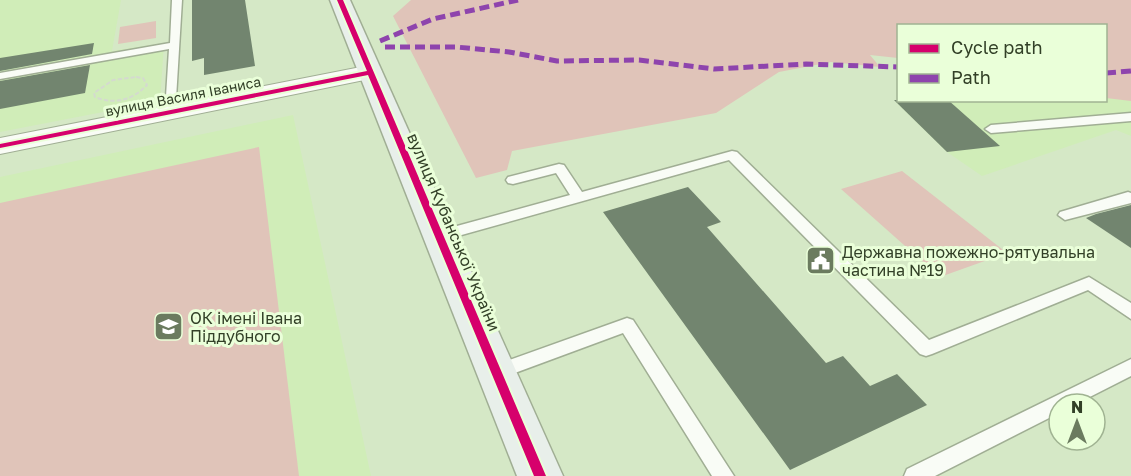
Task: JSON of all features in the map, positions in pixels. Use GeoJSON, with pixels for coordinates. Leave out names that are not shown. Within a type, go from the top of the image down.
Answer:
{"type":"FeatureCollection","features":[{"type":"Feature","properties":{"kind":"street","name":"вулиця Кубанської України"},"geometry":{"type":"LineString","coordinates":[[340,0],[540,476]]}},
{"type":"Feature","properties":{"kind":"street","name":"вулиця Василя Іваниса"},"geometry":{"type":"LineString","coordinates":[[0,146],[371,72]]}},
{"type":"Feature","properties":{"kind":"lane"},"geometry":{"type":"LineString","coordinates":[[171,112],[177,0]]}},
{"type":"Feature","properties":{"kind":"lane"},"geometry":{"type":"LineString","coordinates":[[0,76],[175,45]]}},
{"type":"Feature","properties":{"kind":"lane"},"geometry":{"type":"LineString","coordinates":[[991,129],[1131,117]]}},
{"type":"Feature","properties":{"kind":"lane"},"geometry":{"type":"LineString","coordinates":[[440,236],[732,155],[926,349],[1089,283],[1131,312]]}},
{"type":"Feature","properties":{"kind":"lane"},"geometry":{"type":"LineString","coordinates":[[513,180],[559,168],[579,198]]}},
{"type":"Feature","properties":{"kind":"lane"},"geometry":{"type":"LineString","coordinates":[[1065,215],[1128,196],[1131,198]]}},
{"type":"Feature","properties":{"kind":"lane"},"geometry":{"type":"LineString","coordinates":[[496,372],[627,325],[724,476]]}},
{"type":"Feature","properties":{"kind":"lane"},"geometry":{"type":"LineString","coordinates":[[914,476],[1131,367]]}},
{"type":"Feature","properties":{"kind":"path"},"geometry":{"type":"LineString","coordinates":[[136,77],[146,81],[144,89],[138,94],[118,101],[100,100],[95,97],[94,93],[98,88],[117,79],[136,77]]}},
{"type":"Feature","properties":{"kind":"shaded area"},"geometry":{"type":"Polygon","coordinates":[[[0,0],[121,0],[112,51],[164,43],[160,101],[0,132],[0,0]]]}},
{"type":"Feature","properties":{"kind":"shaded area"},"geometry":{"type":"Polygon","coordinates":[[[411,0],[1131,0],[1131,101],[1107,98],[1107,24],[897,24],[897,58],[870,55],[880,67],[831,62],[779,72],[716,113],[512,151],[507,170],[476,178],[393,16],[411,0]]]}},
{"type":"Feature","properties":{"kind":"shaded area"},"geometry":{"type":"Polygon","coordinates":[[[156,21],[156,38],[118,44],[120,27],[156,21]]]}},
{"type":"Feature","properties":{"kind":"shaded area"},"geometry":{"type":"Polygon","coordinates":[[[1131,74],[1131,136],[1116,130],[982,176],[947,152],[896,102],[1107,102],[1107,78],[1131,74]]]}},
{"type":"Feature","properties":{"kind":"shaded area","name":"ОК імені Івана Піддубного"},"geometry":{"type":"Polygon","coordinates":[[[293,115],[371,476],[0,476],[0,177],[293,115]]]}},
{"type":"Feature","properties":{"kind":"shaded area","name":"ОК імені Івана Піддубного"},"geometry":{"type":"Polygon","coordinates":[[[259,147],[299,476],[0,476],[0,203],[259,147]]]}},
{"type":"Feature","properties":{"kind":"shaded area"},"geometry":{"type":"Polygon","coordinates":[[[902,171],[1007,253],[940,277],[841,189],[902,171]]]}},
{"type":"Feature","properties":{"kind":"building"},"geometry":{"type":"Polygon","coordinates":[[[192,0],[245,0],[255,66],[204,75],[204,58],[192,61],[192,0]]]}},
{"type":"Feature","properties":{"kind":"building"},"geometry":{"type":"Polygon","coordinates":[[[94,43],[92,54],[0,71],[0,58],[94,43]]]}},
{"type":"Feature","properties":{"kind":"building"},"geometry":{"type":"Polygon","coordinates":[[[90,65],[85,93],[0,109],[0,81],[90,65]]]}},
{"type":"Feature","properties":{"kind":"building"},"geometry":{"type":"Polygon","coordinates":[[[894,100],[897,102],[950,102],[1000,146],[947,152],[894,100]]]}},
{"type":"Feature","properties":{"kind":"building"},"geometry":{"type":"Polygon","coordinates":[[[688,187],[721,222],[707,227],[826,363],[843,356],[870,386],[897,374],[927,405],[790,470],[603,212],[688,187]]]}},
{"type":"Feature","properties":{"kind":"building"},"geometry":{"type":"Polygon","coordinates":[[[1131,205],[1131,248],[1086,218],[1096,214],[1131,205]]]}},
{"type":"Feature","properties":{"kind":"marked path"},"geometry":{"type":"LineString","coordinates":[[380,41],[433,19],[518,0]]}},
{"type":"Feature","properties":{"kind":"marked path"},"geometry":{"type":"LineString","coordinates":[[385,47],[456,47],[509,52],[557,61],[639,60],[714,69],[806,64],[897,67]]}},
{"type":"Feature","properties":{"kind":"marked path"},"geometry":{"type":"LineString","coordinates":[[1107,73],[1131,71]]}},
{"type":"Feature","properties":{"kind":"cycle path"},"geometry":{"type":"LineString","coordinates":[[340,0],[540,476]]}},
{"type":"Feature","properties":{"kind":"cycle path"},"geometry":{"type":"LineString","coordinates":[[0,146],[371,72]]}},
{"type":"Feature","properties":{"kind":"place","name":"Державна пожежно-рятувальна частина №19"},"geometry":{"type":"Point","coordinates":[821,261]}},
{"type":"Feature","properties":{"kind":"place","name":"ОК імені Івана Піддубного"},"geometry":{"type":"Point","coordinates":[169,327]}}]}
